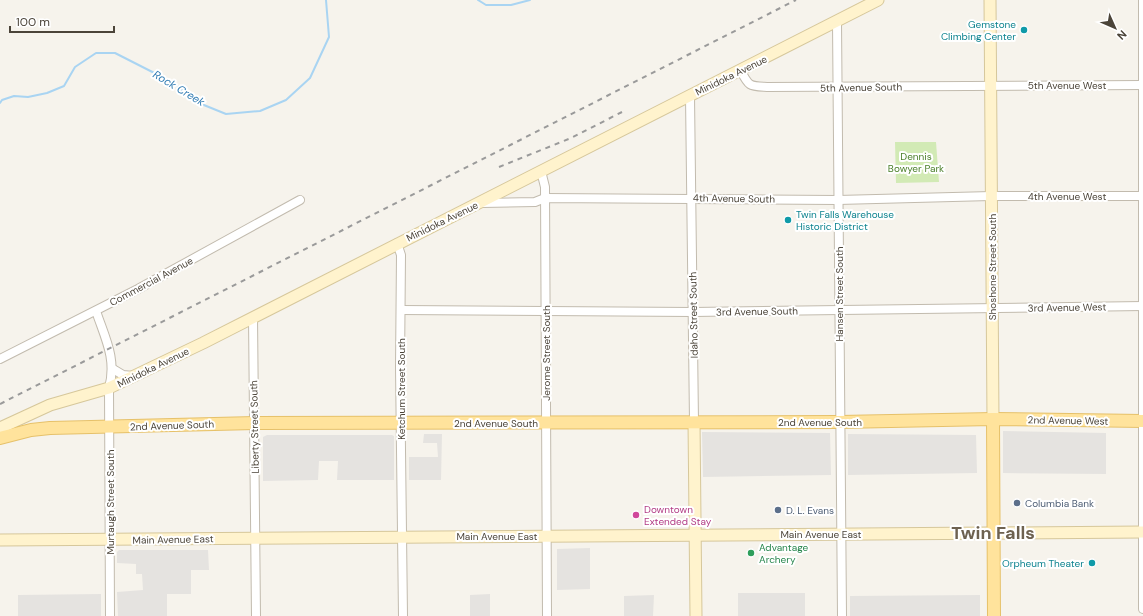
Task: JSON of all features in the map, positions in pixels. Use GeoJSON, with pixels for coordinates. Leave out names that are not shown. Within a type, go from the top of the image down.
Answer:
{"type":"FeatureCollection","features":[{"type":"Feature","properties":{"kind":"main road","name":"2nd Avenue West"},"geometry":{"type":"LineString","coordinates":[[993,419],[1143,421]]}},
{"type":"Feature","properties":{"kind":"main road","name":"2nd Avenue South"},"geometry":{"type":"LineString","coordinates":[[0,438],[37,429],[255,423],[401,424],[840,422],[993,419]]}},
{"type":"Feature","properties":{"kind":"main road","name":"Shoshone Street South"},"geometry":{"type":"LineString","coordinates":[[993,419],[994,616]]}},
{"type":"Feature","properties":{"kind":"street","name":"Minidoka Avenue"},"geometry":{"type":"LineString","coordinates":[[0,428],[50,405],[109,388],[134,376],[741,71],[878,0]]}},
{"type":"Feature","properties":{"kind":"street","name":"Shoshone Street South"},"geometry":{"type":"LineString","coordinates":[[990,0],[993,419]]}},
{"type":"Feature","properties":{"kind":"street"},"geometry":{"type":"LineString","coordinates":[[1143,0],[1143,609]]}},
{"type":"Feature","properties":{"kind":"street","name":"Hansen Street South"},"geometry":{"type":"LineString","coordinates":[[837,22],[842,616]]}},
{"type":"Feature","properties":{"kind":"street","name":"5th Avenue South"},"geometry":{"type":"LineString","coordinates":[[741,71],[747,83],[752,86],[838,87],[990,85]]}},
{"type":"Feature","properties":{"kind":"street","name":"5th Avenue West"},"geometry":{"type":"LineString","coordinates":[[990,85],[1143,85]]}},
{"type":"Feature","properties":{"kind":"street","name":"Idaho Street South"},"geometry":{"type":"LineString","coordinates":[[690,96],[696,616]]}},
{"type":"Feature","properties":{"kind":"street","name":"Jerome Street South"},"geometry":{"type":"LineString","coordinates":[[541,171],[545,186],[548,536],[547,616]]}},
{"type":"Feature","properties":{"kind":"street","name":"4th Avenue West"},"geometry":{"type":"LineString","coordinates":[[991,196],[1143,196]]}},
{"type":"Feature","properties":{"kind":"street","name":"4th Avenue South"},"geometry":{"type":"LineString","coordinates":[[477,203],[535,202],[545,198],[838,200],[991,196]]}},
{"type":"Feature","properties":{"kind":"street","name":"Commercial Avenue"},"geometry":{"type":"LineString","coordinates":[[0,359],[96,311],[300,200]]}},
{"type":"Feature","properties":{"kind":"street","name":"Ketchum Street South"},"geometry":{"type":"LineString","coordinates":[[397,243],[401,255],[403,616]]}},
{"type":"Feature","properties":{"kind":"street","name":"3rd Avenue West"},"geometry":{"type":"LineString","coordinates":[[992,308],[1143,306]]}},
{"type":"Feature","properties":{"kind":"street","name":"3rd Avenue South"},"geometry":{"type":"LineString","coordinates":[[401,310],[693,312],[992,308]]}},
{"type":"Feature","properties":{"kind":"street"},"geometry":{"type":"LineString","coordinates":[[96,311],[110,349],[113,369],[123,375],[134,376]]}},
{"type":"Feature","properties":{"kind":"street","name":"Liberty Street South"},"geometry":{"type":"LineString","coordinates":[[253,317],[256,616]]}},
{"type":"Feature","properties":{"kind":"street","name":"Murtaugh Street South"},"geometry":{"type":"LineString","coordinates":[[110,616],[109,388],[113,369]]}},
{"type":"Feature","properties":{"kind":"street","name":"Main Avenue East"},"geometry":{"type":"LineString","coordinates":[[0,540],[1143,532]]}},
{"type":"Feature","properties":{"kind":"green space","name":"Dennis Bowyer Park"},"geometry":{"type":"Polygon","coordinates":[[[895,142],[936,142],[939,182],[896,183],[895,142]]]}},
{"type":"Feature","properties":{"kind":"shaded area"},"geometry":{"type":"Polygon","coordinates":[[[1003,431],[1106,433],[1106,474],[1003,473],[1003,431]]]}},
{"type":"Feature","properties":{"kind":"shaded area"},"geometry":{"type":"Polygon","coordinates":[[[702,432],[830,433],[831,475],[703,477],[702,432]]]}},
{"type":"Feature","properties":{"kind":"shaded area"},"geometry":{"type":"Polygon","coordinates":[[[424,434],[442,434],[441,480],[409,480],[409,457],[438,457],[437,443],[423,443],[424,434]]]}},
{"type":"Feature","properties":{"kind":"shaded area"},"geometry":{"type":"Polygon","coordinates":[[[848,434],[976,435],[977,473],[848,475],[848,434]]]}},
{"type":"Feature","properties":{"kind":"shaded area"},"geometry":{"type":"Polygon","coordinates":[[[267,435],[392,435],[394,436],[394,480],[337,480],[338,461],[319,461],[318,480],[263,481],[263,437],[267,435]]]}},
{"type":"Feature","properties":{"kind":"shaded area"},"geometry":{"type":"Polygon","coordinates":[[[590,548],[590,589],[557,590],[557,549],[590,548]]]}},
{"type":"Feature","properties":{"kind":"shaded area"},"geometry":{"type":"Polygon","coordinates":[[[119,550],[208,550],[209,570],[191,570],[191,594],[167,594],[167,616],[118,616],[117,592],[143,590],[142,574],[136,574],[136,564],[117,563],[117,552],[119,550]]]}},
{"type":"Feature","properties":{"kind":"shaded area"},"geometry":{"type":"Polygon","coordinates":[[[738,593],[805,593],[805,616],[738,616],[738,593]]]}},
{"type":"Feature","properties":{"kind":"shaded area"},"geometry":{"type":"Polygon","coordinates":[[[101,594],[101,616],[18,616],[18,595],[101,594]]]}},
{"type":"Feature","properties":{"kind":"shaded area"},"geometry":{"type":"Polygon","coordinates":[[[490,594],[490,616],[470,616],[470,595],[490,594]]]}},
{"type":"Feature","properties":{"kind":"shaded area"},"geometry":{"type":"Polygon","coordinates":[[[654,595],[653,616],[624,616],[624,596],[654,595]]]}},
{"type":"Feature","properties":{"kind":"shaded area"},"geometry":{"type":"Polygon","coordinates":[[[980,595],[980,616],[850,616],[850,596],[980,595]]]}},
{"type":"Feature","properties":{"kind":"waterway","name":"Rock Creek"},"geometry":{"type":"LineString","coordinates":[[0,103],[2,100],[14,96],[28,97],[47,93],[64,86],[75,67],[96,53],[115,53],[174,83],[194,101],[226,114],[260,111],[286,100],[310,78],[329,37],[326,0]]}},
{"type":"Feature","properties":{"kind":"waterway","name":"Rock Creek"},"geometry":{"type":"LineString","coordinates":[[478,0],[486,5],[511,5],[530,0]]}},
{"type":"Feature","properties":{"kind":"railway"},"geometry":{"type":"LineString","coordinates":[[0,404],[796,0]]}},
{"type":"Feature","properties":{"kind":"railway"},"geometry":{"type":"LineString","coordinates":[[499,167],[571,138],[622,112]]}},
{"type":"Feature","properties":{"kind":"place","name":"Gemstone Climbing Center"},"geometry":{"type":"Point","coordinates":[1024,30]}},
{"type":"Feature","properties":{"kind":"place","name":"Twin Falls Warehouse Historic District"},"geometry":{"type":"Point","coordinates":[788,220]}},
{"type":"Feature","properties":{"kind":"place","name":"Columbia Bank"},"geometry":{"type":"Point","coordinates":[1017,503]}},
{"type":"Feature","properties":{"kind":"place","name":"D. L. Evans"},"geometry":{"type":"Point","coordinates":[778,510]}},
{"type":"Feature","properties":{"kind":"place","name":"Downtown Extended Stay"},"geometry":{"type":"Point","coordinates":[636,515]}},
{"type":"Feature","properties":{"kind":"place","name":"Advantage Archery"},"geometry":{"type":"Point","coordinates":[751,553]}},
{"type":"Feature","properties":{"kind":"place","name":"Orpheum Theater"},"geometry":{"type":"Point","coordinates":[1092,563]}},
{"type":"Feature","properties":{"kind":"district","name":"Twin Falls"},"geometry":{"type":"Point","coordinates":[993,533]}}]}
